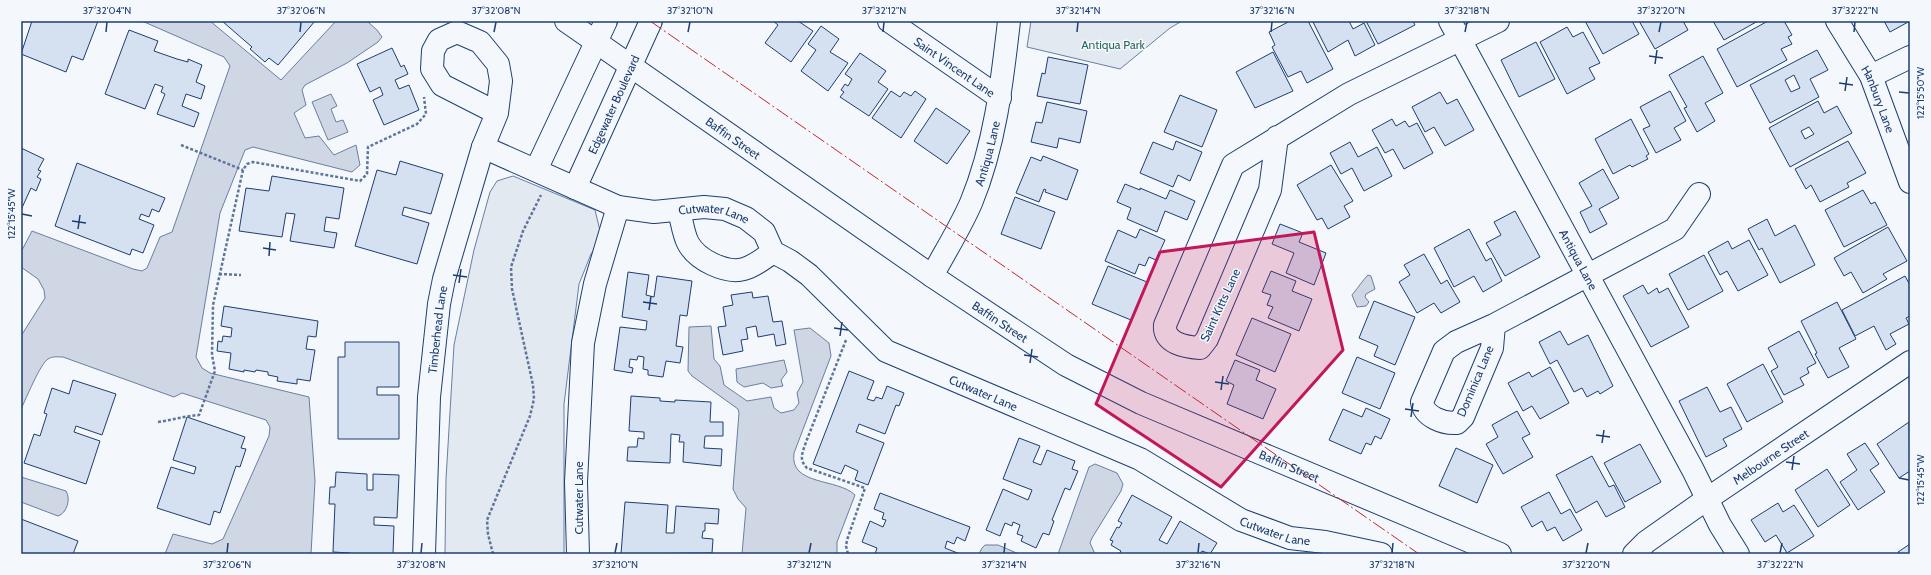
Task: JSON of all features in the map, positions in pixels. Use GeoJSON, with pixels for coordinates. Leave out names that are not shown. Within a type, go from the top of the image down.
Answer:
{"type":"FeatureCollection","features":[{"type":"Feature","properties":{"kind":"street","name":"Baffin Street"},"geometry":{"type":"LineString","coordinates":[[566,21],[932,276],[1066,365],[1141,403],[1500,554]]}},
{"type":"Feature","properties":{"kind":"street"},"geometry":{"type":"LineString","coordinates":[[544,173],[606,21]]}},
{"type":"Feature","properties":{"kind":"street","name":"Edgewater Boulevard"},"geometry":{"type":"LineString","coordinates":[[575,188],[651,21]]}},
{"type":"Feature","properties":{"kind":"street","name":"Saint Vincent Lane"},"geometry":{"type":"LineString","coordinates":[[889,21],[1000,98]]}},
{"type":"Feature","properties":{"kind":"street","name":"Antiqua Lane"},"geometry":{"type":"LineString","coordinates":[[932,276],[970,204],[982,172],[1000,98],[1009,21]]}},
{"type":"Feature","properties":{"kind":"street","name":"Antiqua Lane"},"geometry":{"type":"LineString","coordinates":[[1450,21],[1588,276],[1720,525],[1738,554]]}},
{"type":"Feature","properties":{"kind":"street","name":"Saint Kitts Lane"},"geometry":{"type":"LineString","coordinates":[[1277,137],[1270,190],[1207,339],[1200,348],[1189,347],[1168,339],[1164,332],[1165,325],[1233,165],[1277,137],[1349,94],[1498,21]]}},
{"type":"Feature","properties":{"kind":"street","name":"Hanbury Lane"},"geometry":{"type":"LineString","coordinates":[[1837,21],[1871,76],[1910,182]]}},
{"type":"Feature","properties":{"kind":"street","name":"Timberhead Lane"},"geometry":{"type":"LineString","coordinates":[[424,554],[429,397],[439,304],[444,279],[483,147],[497,113],[501,81],[498,64],[480,42],[457,32],[439,40],[433,51],[432,69],[440,81]]}},
{"type":"Feature","properties":{"kind":"street"},"geometry":{"type":"LineString","coordinates":[[1871,76],[1910,57]]}},
{"type":"Feature","properties":{"kind":"street"},"geometry":{"type":"LineString","coordinates":[[440,81],[442,85],[497,113]]}},
{"type":"Feature","properties":{"kind":"street","name":"Cutwater Lane"},"geometry":{"type":"LineString","coordinates":[[483,147],[618,207],[654,212],[679,211],[704,207],[725,209],[746,218],[764,232],[772,252],[790,261],[809,275],[886,351],[1140,459],[1241,520],[1290,538],[1325,542],[1381,554]]}},
{"type":"Feature","properties":{"kind":"street"},"geometry":{"type":"LineString","coordinates":[[1494,325],[1675,229],[1699,194]]}},
{"type":"Feature","properties":{"kind":"street","name":"Cutwater Lane"},"geometry":{"type":"LineString","coordinates":[[578,554],[576,482],[583,343],[594,284],[618,207]]}},
{"type":"Feature","properties":{"kind":"street"},"geometry":{"type":"LineString","coordinates":[[679,211],[689,245],[695,253],[711,263],[731,270],[743,270],[756,265],[772,252]]}},
{"type":"Feature","properties":{"kind":"street","name":"Melbourne Street"},"geometry":{"type":"LineString","coordinates":[[1634,554],[1646,542],[1707,499],[1910,362]]}},
{"type":"Feature","properties":{"kind":"path"},"geometry":{"type":"LineString","coordinates":[[158,422],[176,420],[186,416],[199,415],[214,371],[212,355],[213,305],[241,170],[247,164],[253,162],[360,181],[367,174],[368,147],[417,124],[426,114],[424,92],[440,81]]}},
{"type":"Feature","properties":{"kind":"path"},"geometry":{"type":"LineString","coordinates":[[181,145],[194,149],[241,170]]}},
{"type":"Feature","properties":{"kind":"path"},"geometry":{"type":"LineString","coordinates":[[493,554],[488,534],[487,520],[522,437],[534,399],[533,385],[512,289],[511,268],[544,173]]}},
{"type":"Feature","properties":{"kind":"path"},"geometry":{"type":"LineString","coordinates":[[220,274],[241,275]]}},
{"type":"Feature","properties":{"kind":"path"},"geometry":{"type":"LineString","coordinates":[[848,554],[846,546],[847,540],[865,488],[807,468],[802,463],[801,458],[853,320]]}},
{"type":"Feature","properties":{"kind":"highlighted area"},"geometry":{"type":"Polygon","coordinates":[[[1314,232],[1343,350],[1221,487],[1096,404],[1160,252],[1314,232]]]}},
{"type":"Feature","properties":{"kind":"green space","name":"Antiqua Park"},"geometry":{"type":"Polygon","coordinates":[[[1031,21],[1182,21],[1170,28],[1120,69],[1027,47],[1031,21]]]}},
{"type":"Feature","properties":{"kind":"green space"},"geometry":{"type":"Polygon","coordinates":[[[513,176],[595,210],[602,239],[591,254],[579,284],[564,404],[564,554],[445,554],[446,479],[454,345],[474,250],[490,192],[497,181],[513,176]]]}},
{"type":"Feature","properties":{"kind":"shaded area"},"geometry":{"type":"Polygon","coordinates":[[[142,21],[210,21],[281,80],[336,21],[367,21],[382,37],[378,42],[347,63],[305,85],[302,90],[306,105],[294,113],[305,138],[319,136],[334,155],[356,145],[360,165],[352,172],[253,147],[245,150],[220,213],[196,357],[202,368],[210,373],[309,397],[315,481],[311,554],[165,554],[173,534],[212,544],[223,539],[269,436],[270,427],[266,420],[182,393],[174,397],[63,357],[52,357],[45,362],[37,374],[21,409],[21,336],[45,298],[44,290],[38,279],[21,267],[21,252],[32,231],[133,269],[142,271],[147,268],[160,237],[172,232],[230,66],[224,57],[142,21]]]}},
{"type":"Feature","properties":{"kind":"shaded area"},"geometry":{"type":"Polygon","coordinates":[[[331,94],[337,106],[331,109],[336,122],[343,120],[348,132],[328,140],[312,102],[331,94]]]}},
{"type":"Feature","properties":{"kind":"shaded area"},"geometry":{"type":"Polygon","coordinates":[[[1368,275],[1371,276],[1375,289],[1366,294],[1365,297],[1369,302],[1366,306],[1357,307],[1352,295],[1368,275]]]}},
{"type":"Feature","properties":{"kind":"shaded area"},"geometry":{"type":"Polygon","coordinates":[[[711,326],[714,359],[720,366],[724,385],[747,401],[771,397],[774,408],[781,413],[794,410],[799,403],[797,393],[803,382],[794,330],[810,328],[829,343],[831,356],[794,453],[794,464],[799,471],[807,476],[838,486],[855,495],[837,542],[837,554],[742,554],[746,508],[738,499],[733,489],[739,413],[738,409],[692,376],[688,371],[689,327],[711,326]]]}},
{"type":"Feature","properties":{"kind":"shaded area"},"geometry":{"type":"Polygon","coordinates":[[[784,360],[787,372],[781,380],[783,386],[771,388],[763,383],[744,387],[737,382],[736,369],[784,360]]]}},
{"type":"Feature","properties":{"kind":"shaded area"},"geometry":{"type":"Polygon","coordinates":[[[1095,464],[1117,473],[1123,484],[1121,491],[1092,538],[1090,543],[1095,554],[1058,554],[1089,467],[1095,464]]]}},
{"type":"Feature","properties":{"kind":"shaded area"},"geometry":{"type":"Polygon","coordinates":[[[21,477],[66,491],[68,502],[64,512],[58,516],[21,502],[21,477]]]}},
{"type":"Feature","properties":{"kind":"shaded area"},"geometry":{"type":"Polygon","coordinates":[[[985,545],[998,545],[1019,554],[979,554],[985,545]]]}},
{"type":"Feature","properties":{"kind":"building"},"geometry":{"type":"Polygon","coordinates":[[[32,21],[98,21],[83,60],[72,56],[66,72],[21,54],[32,21]]]}},
{"type":"Feature","properties":{"kind":"building"},"geometry":{"type":"Polygon","coordinates":[[[222,21],[315,21],[278,65],[269,58],[265,62],[250,49],[252,47],[222,21]]]}},
{"type":"Feature","properties":{"kind":"building"},"geometry":{"type":"Polygon","coordinates":[[[773,21],[798,21],[813,31],[791,62],[765,43],[778,25],[773,21]]]}},
{"type":"Feature","properties":{"kind":"building"},"geometry":{"type":"Polygon","coordinates":[[[1290,21],[1308,21],[1333,69],[1307,83],[1301,71],[1288,77],[1272,47],[1275,45],[1269,32],[1290,21]]]}},
{"type":"Feature","properties":{"kind":"building"},"geometry":{"type":"Polygon","coordinates":[[[1349,21],[1353,29],[1364,23],[1375,45],[1355,56],[1348,40],[1328,52],[1313,22],[1349,21]]]}},
{"type":"Feature","properties":{"kind":"building"},"geometry":{"type":"Polygon","coordinates":[[[1366,21],[1413,21],[1415,25],[1378,44],[1366,21]]]}},
{"type":"Feature","properties":{"kind":"building"},"geometry":{"type":"Polygon","coordinates":[[[1585,21],[1632,21],[1639,34],[1603,54],[1585,21]]]}},
{"type":"Feature","properties":{"kind":"building"},"geometry":{"type":"Polygon","coordinates":[[[1639,21],[1683,21],[1688,30],[1655,49],[1639,21]]]}},
{"type":"Feature","properties":{"kind":"building"},"geometry":{"type":"Polygon","coordinates":[[[1713,21],[1758,21],[1724,40],[1713,21]]]}},
{"type":"Feature","properties":{"kind":"building"},"geometry":{"type":"Polygon","coordinates":[[[1768,21],[1784,21],[1792,35],[1788,37],[1792,44],[1781,49],[1787,60],[1737,87],[1717,49],[1768,21]]]}},
{"type":"Feature","properties":{"kind":"building"},"geometry":{"type":"Polygon","coordinates":[[[1884,21],[1910,21],[1890,32],[1884,21]]]}},
{"type":"Feature","properties":{"kind":"building"},"geometry":{"type":"Polygon","coordinates":[[[821,26],[839,39],[830,52],[848,63],[828,91],[801,71],[816,50],[808,44],[821,26]]]}},
{"type":"Feature","properties":{"kind":"building"},"geometry":{"type":"Polygon","coordinates":[[[1567,27],[1573,37],[1583,32],[1600,63],[1589,68],[1595,79],[1567,94],[1540,42],[1567,27]]]}},
{"type":"Feature","properties":{"kind":"building"},"geometry":{"type":"Polygon","coordinates":[[[129,30],[158,41],[154,51],[188,62],[188,59],[202,65],[196,82],[205,86],[201,99],[186,94],[182,106],[199,113],[194,127],[157,114],[165,94],[161,92],[163,87],[155,84],[145,109],[105,94],[129,30]]]}},
{"type":"Feature","properties":{"kind":"building"},"geometry":{"type":"Polygon","coordinates":[[[1536,42],[1555,79],[1519,97],[1501,60],[1536,42]]]}},
{"type":"Feature","properties":{"kind":"building"},"geometry":{"type":"Polygon","coordinates":[[[392,48],[401,67],[404,65],[408,74],[395,80],[399,89],[409,85],[419,110],[384,125],[373,100],[383,95],[380,87],[370,92],[357,64],[392,48]]]}},
{"type":"Feature","properties":{"kind":"building"},"geometry":{"type":"Polygon","coordinates":[[[1817,50],[1828,70],[1810,79],[1819,97],[1770,123],[1750,85],[1817,50]],[[1794,75],[1785,80],[1791,92],[1800,88],[1794,75]]]}},
{"type":"Feature","properties":{"kind":"building"},"geometry":{"type":"Polygon","coordinates":[[[1273,52],[1293,91],[1255,108],[1236,72],[1273,52]]]}},
{"type":"Feature","properties":{"kind":"building"},"geometry":{"type":"Polygon","coordinates":[[[860,53],[886,71],[878,82],[888,89],[869,116],[840,97],[844,92],[841,90],[845,84],[848,86],[852,79],[845,74],[860,53]]]}},
{"type":"Feature","properties":{"kind":"building"},"geometry":{"type":"Polygon","coordinates":[[[1703,56],[1723,93],[1705,103],[1715,121],[1697,132],[1684,108],[1687,107],[1669,75],[1703,56]]]}},
{"type":"Feature","properties":{"kind":"building"},"geometry":{"type":"Polygon","coordinates":[[[1048,57],[1088,65],[1080,104],[1037,96],[1042,73],[1045,74],[1048,57]]]}},
{"type":"Feature","properties":{"kind":"building"},"geometry":{"type":"Polygon","coordinates":[[[891,91],[900,97],[904,92],[911,96],[915,91],[926,99],[901,138],[872,118],[891,91]]]}},
{"type":"Feature","properties":{"kind":"building"},"geometry":{"type":"Polygon","coordinates":[[[1670,91],[1686,121],[1674,128],[1681,140],[1656,153],[1643,129],[1650,126],[1640,107],[1670,91]]]}},
{"type":"Feature","properties":{"kind":"building"},"geometry":{"type":"Polygon","coordinates":[[[1440,92],[1447,104],[1457,99],[1474,130],[1445,146],[1434,127],[1425,132],[1412,107],[1440,92]]]}},
{"type":"Feature","properties":{"kind":"building"},"geometry":{"type":"Polygon","coordinates":[[[1180,95],[1217,110],[1202,147],[1164,132],[1180,95]]]}},
{"type":"Feature","properties":{"kind":"building"},"geometry":{"type":"Polygon","coordinates":[[[1818,101],[1824,113],[1837,106],[1852,133],[1790,167],[1769,128],[1818,101]],[[1809,127],[1801,131],[1805,139],[1814,134],[1809,127]]]}},
{"type":"Feature","properties":{"kind":"building"},"geometry":{"type":"Polygon","coordinates":[[[1047,102],[1087,111],[1080,143],[1059,138],[1057,148],[1031,142],[1036,122],[1042,123],[1047,102]]]}},
{"type":"Feature","properties":{"kind":"building"},"geometry":{"type":"Polygon","coordinates":[[[936,108],[970,131],[947,164],[914,141],[936,108]]]}},
{"type":"Feature","properties":{"kind":"building"},"geometry":{"type":"Polygon","coordinates":[[[1392,119],[1396,126],[1405,121],[1409,127],[1417,123],[1433,153],[1404,169],[1393,149],[1385,153],[1372,130],[1392,119]]]}},
{"type":"Feature","properties":{"kind":"building"},"geometry":{"type":"Polygon","coordinates":[[[1631,119],[1649,154],[1646,156],[1648,159],[1632,167],[1630,165],[1613,174],[1595,139],[1631,119]]]}},
{"type":"Feature","properties":{"kind":"building"},"geometry":{"type":"Polygon","coordinates":[[[1176,141],[1202,152],[1190,181],[1178,175],[1173,187],[1140,173],[1153,142],[1173,150],[1176,141]]]}},
{"type":"Feature","properties":{"kind":"building"},"geometry":{"type":"Polygon","coordinates":[[[1848,141],[1866,173],[1847,183],[1849,187],[1820,202],[1811,185],[1806,189],[1795,169],[1848,141]]]}},
{"type":"Feature","properties":{"kind":"building"},"geometry":{"type":"Polygon","coordinates":[[[1350,142],[1358,157],[1377,147],[1392,176],[1364,191],[1352,168],[1341,174],[1330,153],[1350,142]]]}},
{"type":"Feature","properties":{"kind":"building"},"geometry":{"type":"Polygon","coordinates":[[[21,148],[44,159],[38,170],[41,171],[37,177],[41,179],[36,191],[31,188],[21,210],[21,148]]]}},
{"type":"Feature","properties":{"kind":"building"},"geometry":{"type":"Polygon","coordinates":[[[1043,156],[1078,170],[1067,200],[1045,192],[1046,190],[1044,189],[1039,202],[1016,193],[1031,157],[1041,161],[1043,156]]]}},
{"type":"Feature","properties":{"kind":"building"},"geometry":{"type":"Polygon","coordinates":[[[400,161],[443,174],[431,214],[404,207],[402,215],[429,223],[417,264],[355,246],[377,170],[396,175],[400,161]]]}},
{"type":"Feature","properties":{"kind":"building"},"geometry":{"type":"Polygon","coordinates":[[[77,163],[165,198],[159,212],[152,209],[149,217],[141,214],[139,219],[154,225],[143,253],[132,249],[130,255],[55,226],[77,163]]]}},
{"type":"Feature","properties":{"kind":"building"},"geometry":{"type":"Polygon","coordinates":[[[1331,165],[1353,201],[1344,206],[1350,217],[1328,229],[1322,218],[1317,220],[1297,185],[1331,165]]]}},
{"type":"Feature","properties":{"kind":"building"},"geometry":{"type":"Polygon","coordinates":[[[1603,169],[1619,198],[1599,209],[1607,224],[1590,233],[1580,212],[1592,206],[1579,183],[1603,169]]]}},
{"type":"Feature","properties":{"kind":"building"},"geometry":{"type":"Polygon","coordinates":[[[272,176],[344,188],[339,219],[326,217],[324,231],[337,233],[334,248],[290,241],[295,214],[286,213],[282,237],[239,231],[246,188],[269,191],[272,176]]]}},
{"type":"Feature","properties":{"kind":"building"},"geometry":{"type":"Polygon","coordinates":[[[1125,184],[1140,190],[1140,188],[1166,199],[1170,190],[1195,201],[1187,220],[1165,211],[1157,232],[1127,219],[1131,208],[1117,202],[1125,184]]]}},
{"type":"Feature","properties":{"kind":"building"},"geometry":{"type":"Polygon","coordinates":[[[1863,190],[1871,204],[1875,202],[1887,225],[1844,247],[1825,210],[1863,190]]]}},
{"type":"Feature","properties":{"kind":"building"},"geometry":{"type":"Polygon","coordinates":[[[1015,197],[1055,212],[1041,249],[1001,234],[1015,197]]]}},
{"type":"Feature","properties":{"kind":"building"},"geometry":{"type":"Polygon","coordinates":[[[1515,211],[1540,257],[1505,276],[1486,243],[1501,235],[1494,222],[1515,211]]]}},
{"type":"Feature","properties":{"kind":"building"},"geometry":{"type":"Polygon","coordinates":[[[1767,219],[1775,236],[1795,225],[1815,265],[1780,283],[1762,248],[1759,250],[1748,229],[1767,219]]]}},
{"type":"Feature","properties":{"kind":"building"},"geometry":{"type":"Polygon","coordinates":[[[1280,224],[1303,233],[1299,242],[1326,253],[1314,285],[1286,273],[1294,253],[1272,244],[1280,224]]]}},
{"type":"Feature","properties":{"kind":"building"},"geometry":{"type":"Polygon","coordinates":[[[1888,227],[1907,261],[1883,274],[1887,279],[1863,293],[1851,272],[1844,276],[1834,258],[1888,227]]]}},
{"type":"Feature","properties":{"kind":"building"},"geometry":{"type":"Polygon","coordinates":[[[1140,229],[1165,240],[1156,260],[1149,257],[1145,266],[1139,264],[1135,274],[1105,261],[1118,230],[1136,238],[1140,229]]]}},
{"type":"Feature","properties":{"kind":"building"},"geometry":{"type":"Polygon","coordinates":[[[1469,229],[1486,261],[1491,258],[1502,281],[1483,292],[1474,276],[1454,287],[1434,248],[1469,229]]]}},
{"type":"Feature","properties":{"kind":"building"},"geometry":{"type":"Polygon","coordinates":[[[1749,240],[1768,275],[1738,291],[1727,271],[1720,275],[1708,252],[1728,241],[1732,249],[1749,240]]]}},
{"type":"Feature","properties":{"kind":"building"},"geometry":{"type":"Polygon","coordinates":[[[1424,254],[1441,284],[1447,280],[1460,302],[1441,313],[1434,303],[1417,313],[1399,282],[1410,275],[1404,265],[1424,254]]]}},
{"type":"Feature","properties":{"kind":"building"},"geometry":{"type":"Polygon","coordinates":[[[1704,255],[1723,291],[1688,310],[1669,274],[1704,255]]]}},
{"type":"Feature","properties":{"kind":"building"},"geometry":{"type":"Polygon","coordinates":[[[1108,266],[1147,282],[1131,320],[1092,304],[1108,266]]]}},
{"type":"Feature","properties":{"kind":"building"},"geometry":{"type":"Polygon","coordinates":[[[1271,271],[1296,281],[1292,291],[1312,299],[1299,331],[1268,318],[1273,307],[1267,305],[1271,295],[1262,292],[1271,271]]]}},
{"type":"Feature","properties":{"kind":"building"},"geometry":{"type":"Polygon","coordinates":[[[628,272],[649,275],[646,295],[654,297],[657,276],[692,281],[687,316],[680,315],[676,346],[683,347],[680,363],[666,361],[663,377],[648,375],[648,370],[643,369],[644,357],[638,356],[637,360],[630,359],[629,367],[633,368],[632,373],[614,370],[620,327],[646,330],[647,321],[622,317],[628,272]]]}},
{"type":"Feature","properties":{"kind":"building"},"geometry":{"type":"Polygon","coordinates":[[[1905,276],[1910,285],[1910,316],[1906,318],[1909,324],[1890,334],[1896,344],[1886,350],[1874,326],[1855,336],[1842,310],[1905,276]]]}},
{"type":"Feature","properties":{"kind":"building"},"geometry":{"type":"Polygon","coordinates":[[[1643,285],[1648,294],[1657,288],[1659,293],[1668,288],[1689,327],[1651,347],[1623,296],[1643,285]]]}},
{"type":"Feature","properties":{"kind":"building"},"geometry":{"type":"Polygon","coordinates":[[[752,292],[753,298],[768,296],[773,322],[782,321],[786,344],[776,346],[774,334],[758,337],[756,326],[746,328],[748,339],[741,340],[743,351],[723,355],[718,327],[726,326],[723,307],[733,305],[731,295],[752,292]]]}},
{"type":"Feature","properties":{"kind":"building"},"geometry":{"type":"Polygon","coordinates":[[[1374,301],[1415,317],[1395,365],[1374,356],[1378,346],[1359,338],[1374,301]]]}},
{"type":"Feature","properties":{"kind":"building"},"geometry":{"type":"Polygon","coordinates":[[[1837,302],[1856,339],[1839,348],[1849,367],[1828,378],[1815,354],[1817,353],[1801,321],[1837,302]]]}},
{"type":"Feature","properties":{"kind":"building"},"geometry":{"type":"Polygon","coordinates":[[[224,306],[318,321],[316,337],[308,336],[306,349],[315,350],[310,381],[297,379],[297,384],[277,381],[278,377],[268,375],[268,372],[244,370],[244,372],[229,369],[231,353],[217,351],[218,341],[222,342],[223,336],[231,337],[232,328],[221,326],[224,306]]]}},
{"type":"Feature","properties":{"kind":"building"},"geometry":{"type":"Polygon","coordinates":[[[1252,318],[1291,334],[1275,372],[1236,355],[1252,318]]]}},
{"type":"Feature","properties":{"kind":"building"},"geometry":{"type":"Polygon","coordinates":[[[1560,331],[1568,345],[1588,335],[1613,386],[1600,394],[1598,391],[1587,397],[1582,388],[1574,392],[1557,360],[1550,364],[1539,342],[1560,331]]]}},
{"type":"Feature","properties":{"kind":"building"},"geometry":{"type":"Polygon","coordinates":[[[1799,331],[1816,363],[1807,368],[1809,373],[1800,378],[1804,385],[1784,395],[1771,371],[1778,367],[1768,348],[1799,331]]]}},
{"type":"Feature","properties":{"kind":"building"},"geometry":{"type":"Polygon","coordinates":[[[345,342],[399,342],[399,387],[377,387],[377,395],[399,395],[399,439],[338,439],[338,357],[345,357],[345,342]]]}},
{"type":"Feature","properties":{"kind":"building"},"geometry":{"type":"Polygon","coordinates":[[[1357,357],[1395,373],[1380,409],[1342,393],[1357,357]]]}},
{"type":"Feature","properties":{"kind":"building"},"geometry":{"type":"Polygon","coordinates":[[[1235,360],[1260,370],[1256,380],[1276,389],[1263,419],[1227,404],[1234,385],[1226,381],[1235,360]]]}},
{"type":"Feature","properties":{"kind":"building"},"geometry":{"type":"Polygon","coordinates":[[[1763,364],[1783,402],[1747,422],[1727,384],[1763,364]]]}},
{"type":"Feature","properties":{"kind":"building"},"geometry":{"type":"Polygon","coordinates":[[[1550,367],[1569,403],[1540,419],[1532,406],[1523,411],[1508,383],[1529,372],[1532,377],[1550,367]]]}},
{"type":"Feature","properties":{"kind":"building"},"geometry":{"type":"Polygon","coordinates":[[[849,371],[874,381],[867,399],[874,401],[876,397],[882,399],[887,386],[904,393],[899,406],[896,405],[885,434],[859,424],[856,432],[884,443],[868,485],[855,480],[858,471],[845,465],[841,474],[813,464],[849,371]]]}},
{"type":"Feature","properties":{"kind":"building"},"geometry":{"type":"Polygon","coordinates":[[[73,380],[116,394],[102,435],[76,426],[74,432],[100,441],[86,484],[24,463],[34,434],[40,436],[47,414],[44,413],[52,388],[69,394],[73,380]]]}},
{"type":"Feature","properties":{"kind":"building"},"geometry":{"type":"Polygon","coordinates":[[[1707,387],[1720,412],[1731,407],[1742,429],[1723,439],[1727,446],[1706,457],[1679,401],[1707,387]]]}},
{"type":"Feature","properties":{"kind":"building"},"geometry":{"type":"Polygon","coordinates":[[[631,396],[660,398],[660,401],[675,402],[675,400],[711,402],[710,422],[723,422],[723,436],[705,436],[704,448],[722,449],[721,466],[683,462],[684,442],[679,442],[680,435],[671,434],[670,463],[627,461],[628,447],[637,447],[638,438],[644,439],[644,432],[629,431],[631,396]]]}},
{"type":"Feature","properties":{"kind":"building"},"geometry":{"type":"Polygon","coordinates":[[[1366,408],[1390,419],[1381,439],[1375,436],[1371,445],[1366,443],[1361,454],[1329,440],[1343,409],[1362,417],[1366,408]]]}},
{"type":"Feature","properties":{"kind":"building"},"geometry":{"type":"Polygon","coordinates":[[[1517,411],[1530,434],[1522,438],[1533,457],[1503,474],[1486,444],[1498,437],[1492,425],[1517,411]]]}},
{"type":"Feature","properties":{"kind":"building"},"geometry":{"type":"Polygon","coordinates":[[[187,417],[245,437],[241,448],[246,449],[240,467],[236,466],[220,513],[214,511],[210,525],[157,508],[171,467],[194,474],[196,467],[173,460],[187,417]]]}},
{"type":"Feature","properties":{"kind":"building"},"geometry":{"type":"Polygon","coordinates":[[[1909,422],[1910,471],[1899,478],[1877,444],[1909,422]]]}},
{"type":"Feature","properties":{"kind":"building"},"geometry":{"type":"Polygon","coordinates":[[[1019,438],[1040,446],[1033,462],[1041,465],[1047,450],[1075,461],[1072,469],[1078,471],[1070,490],[1065,488],[1052,520],[1054,521],[1049,535],[1043,533],[1036,548],[1021,541],[1023,536],[1017,534],[1020,525],[1013,522],[1012,526],[1005,523],[1000,536],[986,530],[1003,489],[1028,500],[1032,490],[1003,479],[1019,438]]]}},
{"type":"Feature","properties":{"kind":"building"},"geometry":{"type":"Polygon","coordinates":[[[1865,443],[1879,464],[1870,470],[1885,492],[1858,510],[1840,482],[1857,470],[1847,454],[1865,443]]]}},
{"type":"Feature","properties":{"kind":"building"},"geometry":{"type":"Polygon","coordinates":[[[1640,444],[1661,482],[1625,502],[1604,463],[1640,444]]]}},
{"type":"Feature","properties":{"kind":"building"},"geometry":{"type":"Polygon","coordinates":[[[1456,448],[1493,465],[1477,503],[1439,486],[1456,448]]]}},
{"type":"Feature","properties":{"kind":"building"},"geometry":{"type":"Polygon","coordinates":[[[1592,456],[1609,487],[1614,485],[1625,507],[1606,517],[1597,501],[1576,513],[1556,475],[1592,456]]]}},
{"type":"Feature","properties":{"kind":"building"},"geometry":{"type":"Polygon","coordinates":[[[1827,469],[1850,505],[1818,527],[1795,490],[1827,469]]]}},
{"type":"Feature","properties":{"kind":"building"},"geometry":{"type":"Polygon","coordinates":[[[336,472],[367,474],[367,490],[373,490],[373,474],[399,475],[397,518],[374,517],[374,525],[394,526],[393,554],[349,554],[350,553],[333,552],[335,504],[329,504],[330,487],[335,487],[336,472]]]}},
{"type":"Feature","properties":{"kind":"building"},"geometry":{"type":"Polygon","coordinates":[[[1549,492],[1561,514],[1570,509],[1582,530],[1563,541],[1555,527],[1547,531],[1542,521],[1532,527],[1521,507],[1549,492]]]}},
{"type":"Feature","properties":{"kind":"building"},"geometry":{"type":"Polygon","coordinates":[[[880,493],[970,527],[965,541],[957,537],[954,544],[947,541],[945,548],[960,554],[875,554],[877,548],[862,542],[870,521],[883,527],[886,520],[882,519],[884,513],[874,509],[880,493]]]}},
{"type":"Feature","properties":{"kind":"building"},"geometry":{"type":"Polygon","coordinates":[[[1132,495],[1172,517],[1159,540],[1167,544],[1180,521],[1217,543],[1210,554],[1202,551],[1200,554],[1119,554],[1121,551],[1111,545],[1113,541],[1110,540],[1117,527],[1119,528],[1122,523],[1118,521],[1132,495]]]}},
{"type":"Feature","properties":{"kind":"building"},"geometry":{"type":"Polygon","coordinates":[[[625,502],[668,505],[666,533],[674,533],[676,506],[719,509],[718,524],[705,523],[705,531],[703,531],[702,538],[713,539],[712,553],[621,554],[625,502]]]}},
{"type":"Feature","properties":{"kind":"building"},"geometry":{"type":"Polygon","coordinates":[[[1778,503],[1783,512],[1794,505],[1814,536],[1787,553],[1776,535],[1765,542],[1751,520],[1778,503]]]}},
{"type":"Feature","properties":{"kind":"building"},"geometry":{"type":"Polygon","coordinates":[[[21,519],[78,541],[73,554],[21,554],[21,519]]]}},
{"type":"Feature","properties":{"kind":"building"},"geometry":{"type":"Polygon","coordinates":[[[1910,544],[1910,554],[1900,554],[1898,552],[1910,544]]]}},
{"type":"Feature","properties":{"kind":"power"},"geometry":{"type":"LineString","coordinates":[[650,21],[1419,554]]}}]}
